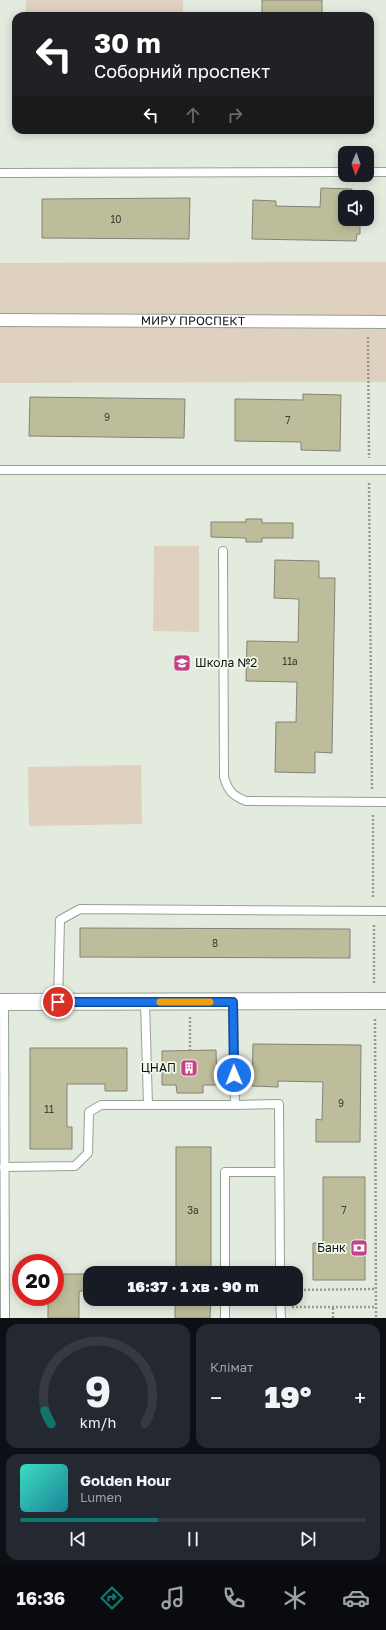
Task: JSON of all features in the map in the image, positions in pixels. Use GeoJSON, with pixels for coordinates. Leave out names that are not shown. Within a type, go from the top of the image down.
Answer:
{"type":"FeatureCollection","features":[{"type":"Feature","properties":{"kind":"street","name":"МИРУ ПРОСПЕКТ"},"geometry":{"type":"LineString","coordinates":[[0,320],[386,322]]}},
{"type":"Feature","properties":{"kind":"street"},"geometry":{"type":"LineString","coordinates":[[2,1002],[233,1002],[380,1006]]}},
{"type":"Feature","properties":{"kind":"lane"},"geometry":{"type":"LineString","coordinates":[[0,173],[338,172]]}},
{"type":"Feature","properties":{"kind":"lane"},"geometry":{"type":"LineString","coordinates":[[374,172],[386,172]]}},
{"type":"Feature","properties":{"kind":"lane"},"geometry":{"type":"LineString","coordinates":[[0,470],[386,470]]}},
{"type":"Feature","properties":{"kind":"lane"},"geometry":{"type":"LineString","coordinates":[[223,552],[224,777],[228,788],[235,797],[246,801],[386,802]]}},
{"type":"Feature","properties":{"kind":"lane"},"geometry":{"type":"LineString","coordinates":[[58,1002],[60,920],[80,909],[386,911]]}},
{"type":"Feature","properties":{"kind":"lane"},"geometry":{"type":"LineString","coordinates":[[2,1002],[5,1318]]}},
{"type":"Feature","properties":{"kind":"lane"},"geometry":{"type":"LineString","coordinates":[[145,1002],[148,1105]]}},
{"type":"Feature","properties":{"kind":"lane"},"geometry":{"type":"LineString","coordinates":[[233,1002],[235,1105]]}},
{"type":"Feature","properties":{"kind":"lane"},"geometry":{"type":"LineString","coordinates":[[4,1167],[76,1166],[88,1153],[89,1112],[101,1105],[279,1104],[280,1266]]}},
{"type":"Feature","properties":{"kind":"lane"},"geometry":{"type":"LineString","coordinates":[[225,1266],[225,1172],[279,1172]]}},
{"type":"Feature","properties":{"kind":"lane"},"geometry":{"type":"LineString","coordinates":[[225,1306],[225,1318]]}},
{"type":"Feature","properties":{"kind":"lane"},"geometry":{"type":"LineString","coordinates":[[280,1306],[281,1318]]}},
{"type":"Feature","properties":{"kind":"path"},"geometry":{"type":"LineString","coordinates":[[368,322],[369,464]]}},
{"type":"Feature","properties":{"kind":"path"},"geometry":{"type":"LineString","coordinates":[[369,480],[372,798]]}},
{"type":"Feature","properties":{"kind":"path"},"geometry":{"type":"LineString","coordinates":[[372,813],[373,901]]}},
{"type":"Feature","properties":{"kind":"path"},"geometry":{"type":"LineString","coordinates":[[374,924],[374,988]]}},
{"type":"Feature","properties":{"kind":"path"},"geometry":{"type":"LineString","coordinates":[[376,1318],[380,1006]]}},
{"type":"Feature","properties":{"kind":"path"},"geometry":{"type":"LineString","coordinates":[[190,1012],[190,1051]]}},
{"type":"Feature","properties":{"kind":"path"},"geometry":{"type":"LineString","coordinates":[[303,1290],[376,1289]]}},
{"type":"Feature","properties":{"kind":"path"},"geometry":{"type":"LineString","coordinates":[[303,1305],[333,1307],[376,1307]]}},
{"type":"Feature","properties":{"kind":"path"},"geometry":{"type":"LineString","coordinates":[[333,1307],[333,1318]]}},
{"type":"Feature","properties":{"kind":"shaded area"},"geometry":{"type":"Polygon","coordinates":[[[26,0],[183,0],[183,12],[26,12],[26,0]]]}},
{"type":"Feature","properties":{"kind":"shaded area"},"geometry":{"type":"Polygon","coordinates":[[[386,262],[386,382],[0,383],[0,263],[386,262]]]}},
{"type":"Feature","properties":{"kind":"shaded area"},"geometry":{"type":"Polygon","coordinates":[[[154,546],[199,546],[199,632],[153,631],[154,546]]]}},
{"type":"Feature","properties":{"kind":"shaded area"},"geometry":{"type":"Polygon","coordinates":[[[141,765],[142,824],[29,826],[28,767],[141,765]]]}},
{"type":"Feature","properties":{"kind":"building"},"geometry":{"type":"Polygon","coordinates":[[[262,0],[322,0],[322,12],[262,12],[262,0]]]}},
{"type":"Feature","properties":{"kind":"building"},"geometry":{"type":"Polygon","coordinates":[[[321,188],[352,189],[338,190],[338,226],[360,226],[360,234],[357,234],[356,241],[252,239],[253,200],[276,201],[276,206],[320,207],[321,188]]]}},
{"type":"Feature","properties":{"kind":"building"},"geometry":{"type":"Polygon","coordinates":[[[190,198],[189,239],[42,238],[42,199],[190,198]]]}},
{"type":"Feature","properties":{"kind":"building"},"geometry":{"type":"Polygon","coordinates":[[[303,394],[341,395],[340,451],[301,450],[301,442],[235,441],[235,399],[303,400],[303,394]]]}},
{"type":"Feature","properties":{"kind":"building"},"geometry":{"type":"Polygon","coordinates":[[[30,397],[185,399],[184,438],[29,436],[30,397]]]}},
{"type":"Feature","properties":{"kind":"building"},"geometry":{"type":"Polygon","coordinates":[[[246,519],[262,519],[262,523],[293,523],[293,538],[262,538],[262,542],[246,542],[246,538],[211,537],[211,522],[246,522],[246,519]]]}},
{"type":"Feature","properties":{"kind":"building"},"geometry":{"type":"Polygon","coordinates":[[[275,560],[319,561],[319,578],[335,578],[332,753],[315,752],[315,773],[275,772],[276,722],[296,722],[297,682],[246,681],[247,641],[298,642],[299,599],[274,598],[275,560]]]}},
{"type":"Feature","properties":{"kind":"building"},"geometry":{"type":"Polygon","coordinates":[[[80,928],[350,929],[350,958],[80,957],[80,928]]]}},
{"type":"Feature","properties":{"kind":"building"},"geometry":{"type":"Polygon","coordinates":[[[253,1044],[361,1045],[360,1142],[316,1142],[316,1119],[322,1120],[323,1082],[278,1081],[278,1087],[252,1086],[253,1044]]]}},
{"type":"Feature","properties":{"kind":"building"},"geometry":{"type":"Polygon","coordinates":[[[30,1048],[127,1048],[127,1091],[105,1091],[105,1084],[67,1084],[67,1127],[72,1127],[72,1149],[30,1149],[30,1048]]]}},
{"type":"Feature","properties":{"kind":"building","name":"ЦНАП"},"geometry":{"type":"Polygon","coordinates":[[[216,1050],[217,1085],[203,1085],[203,1093],[177,1093],[176,1085],[162,1085],[162,1051],[216,1050]]]}},
{"type":"Feature","properties":{"kind":"building"},"geometry":{"type":"Polygon","coordinates":[[[176,1147],[211,1147],[211,1266],[176,1266],[176,1147]]]}},
{"type":"Feature","properties":{"kind":"building"},"geometry":{"type":"Polygon","coordinates":[[[323,1177],[365,1177],[365,1280],[313,1280],[313,1243],[323,1243],[323,1177]]]}},
{"type":"Feature","properties":{"kind":"building"},"geometry":{"type":"Polygon","coordinates":[[[64,1274],[83,1274],[83,1291],[79,1291],[79,1318],[48,1318],[48,1306],[64,1306],[64,1274]]]}},
{"type":"Feature","properties":{"kind":"building"},"geometry":{"type":"Polygon","coordinates":[[[175,1306],[211,1306],[210,1318],[175,1318],[175,1306]]]}},
{"type":"Feature","properties":{"kind":"slow traffic"},"geometry":{"type":"LineString","coordinates":[[160,1002],[210,1002]]}},
{"type":"Feature","properties":{"kind":"place","name":"Школа №2"},"geometry":{"type":"Point","coordinates":[182,663]}},
{"type":"Feature","properties":{"kind":"place","name":"ЦНАП"},"geometry":{"type":"Point","coordinates":[189,1068]}},
{"type":"Feature","properties":{"kind":"place","name":"Банк"},"geometry":{"type":"Point","coordinates":[359,1248]}},
{"type":"Feature","properties":{"kind":"route"},"geometry":{"type":"LineString","coordinates":[[58,1002],[233,1002],[234,1075]]}}]}
